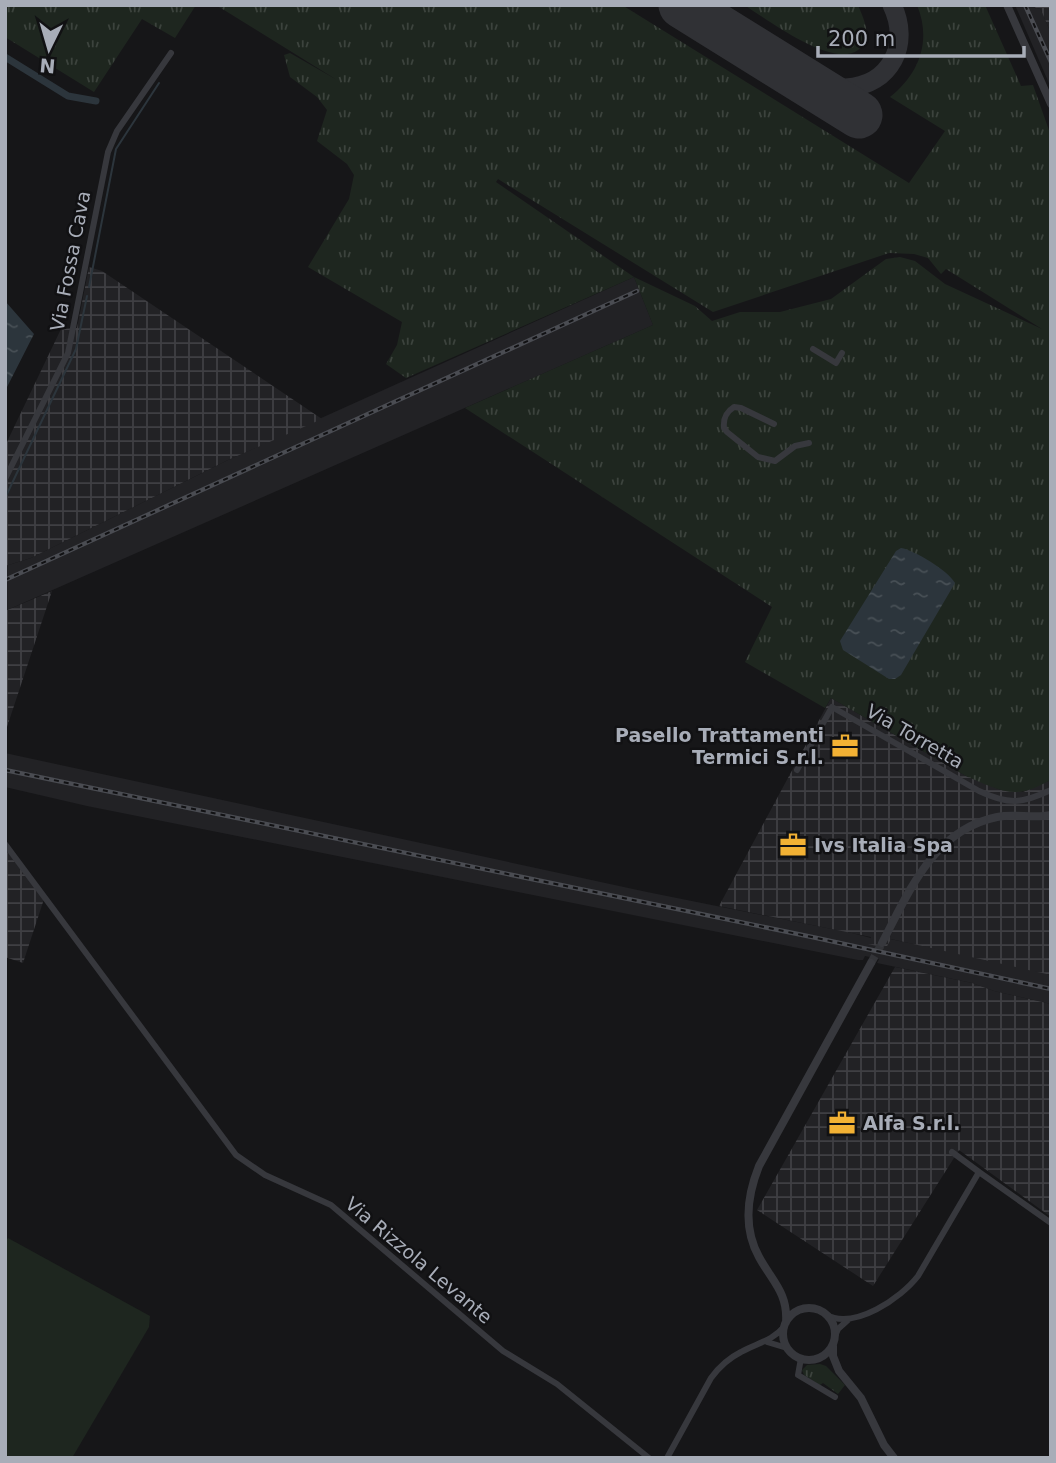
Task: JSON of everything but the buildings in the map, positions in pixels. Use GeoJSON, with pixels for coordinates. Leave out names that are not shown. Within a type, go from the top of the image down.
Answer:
{"type":"FeatureCollection","features":[{"type":"Feature","properties":{"kind":"street"},"geometry":{"type":"LineString","coordinates":[[1007,5],[1051,104]]}},
{"type":"Feature","properties":{"kind":"street","name":"Via Fossa Cava"},"geometry":{"type":"LineString","coordinates":[[5,479],[68,353],[111,143],[171,53]]}},
{"type":"Feature","properties":{"kind":"street"},"geometry":{"type":"LineString","coordinates":[[813,349],[836,363],[842,352]]}},
{"type":"Feature","properties":{"kind":"street"},"geometry":{"type":"LineString","coordinates":[[774,424],[734,407],[724,416],[723,422],[727,432],[764,460],[775,461],[795,446],[809,443]]}},
{"type":"Feature","properties":{"kind":"street","name":"Via Torretta"},"geometry":{"type":"LineString","coordinates":[[797,770],[832,707],[999,800],[1024,801],[1051,790]]}},
{"type":"Feature","properties":{"kind":"street"},"geometry":{"type":"LineString","coordinates":[[882,943],[912,885],[944,843],[973,825],[994,817],[1051,815]]}},
{"type":"Feature","properties":{"kind":"street","name":"Via Rizzola Levante"},"geometry":{"type":"LineString","coordinates":[[5,844],[220,1137],[236,1155],[265,1175],[331,1205],[503,1351],[557,1384],[649,1458]]}},
{"type":"Feature","properties":{"kind":"street"},"geometry":{"type":"LineString","coordinates":[[787,1348],[783,1339],[783,1296],[758,1256],[748,1220],[751,1185],[871,963]]}},
{"type":"Feature","properties":{"kind":"street"},"geometry":{"type":"LineString","coordinates":[[952,1152],[1051,1223]]}},
{"type":"Feature","properties":{"kind":"street"},"geometry":{"type":"LineString","coordinates":[[812,1359],[823,1355],[838,1329],[849,1319],[874,1310],[908,1290],[979,1172]]}},
{"type":"Feature","properties":{"kind":"street"},"geometry":{"type":"LineString","coordinates":[[783,1296],[832,1318],[849,1319]]}},
{"type":"Feature","properties":{"kind":"street"},"geometry":{"type":"LineString","coordinates":[[667,1458],[719,1368],[738,1353],[778,1334],[793,1313],[811,1308]]}},
{"type":"Feature","properties":{"kind":"street"},"geometry":{"type":"LineString","coordinates":[[826,1315],[832,1323],[833,1356],[839,1371],[861,1398],[889,1454]]}},
{"type":"Feature","properties":{"kind":"street"},"geometry":{"type":"LineString","coordinates":[[765,1342],[787,1348],[802,1358],[812,1359],[839,1371]]}},
{"type":"Feature","properties":{"kind":"street"},"geometry":{"type":"LineString","coordinates":[[802,1358],[798,1375],[835,1397]]}},
{"type":"Feature","properties":{"kind":"shaded area"},"geometry":{"type":"Polygon","coordinates":[[[1015,5],[1034,5],[1036,9],[1040,8],[1051,33],[1051,88],[1015,5]]]}},
{"type":"Feature","properties":{"kind":"shaded area"},"geometry":{"type":"Polygon","coordinates":[[[1034,5],[1051,5],[1051,33],[1040,8],[1036,9],[1034,5]]]}},
{"type":"Feature","properties":{"kind":"shaded area"},"geometry":{"type":"Polygon","coordinates":[[[89,267],[102,271],[322,419],[228,460],[31,558],[5,566],[5,446],[61,329],[77,328],[89,267]]]}},
{"type":"Feature","properties":{"kind":"shaded area"},"geometry":{"type":"Polygon","coordinates":[[[634,277],[653,325],[5,611],[5,566],[31,558],[228,460],[634,277]]]}},
{"type":"Feature","properties":{"kind":"shaded area"},"geometry":{"type":"Polygon","coordinates":[[[52,591],[5,733],[5,611],[52,591]]]}},
{"type":"Feature","properties":{"kind":"shaded area"},"geometry":{"type":"Polygon","coordinates":[[[831,698],[966,776],[1001,790],[1023,792],[1051,780],[1051,975],[891,939],[886,948],[868,944],[871,937],[719,906],[831,698]]]}},
{"type":"Feature","properties":{"kind":"shaded area"},"geometry":{"type":"Polygon","coordinates":[[[5,753],[647,892],[852,933],[871,938],[869,944],[886,947],[890,939],[996,961],[1051,975],[1051,1004],[972,983],[877,963],[879,959],[865,956],[863,960],[858,960],[87,806],[5,787],[5,753]]]}},
{"type":"Feature","properties":{"kind":"shaded area"},"geometry":{"type":"Polygon","coordinates":[[[5,849],[44,899],[23,963],[5,957],[5,849]]]}},
{"type":"Feature","properties":{"kind":"shaded area"},"geometry":{"type":"Polygon","coordinates":[[[895,967],[972,983],[1051,1004],[1051,1217],[959,1150],[873,1286],[757,1210],[895,967]]]}},
{"type":"Feature","properties":{"kind":"green space"},"geometry":{"type":"Polygon","coordinates":[[[5,5],[196,5],[175,38],[142,19],[94,92],[5,37],[5,5]]]}},
{"type":"Feature","properties":{"kind":"green space"},"geometry":{"type":"Polygon","coordinates":[[[216,5],[622,5],[909,183],[945,131],[890,97],[909,78],[920,56],[923,31],[917,5],[985,5],[1021,86],[1033,85],[1051,136],[1051,780],[1018,792],[987,785],[966,776],[831,698],[825,708],[745,662],[772,607],[465,408],[653,325],[634,277],[406,378],[386,364],[397,345],[402,322],[308,267],[349,199],[354,175],[347,164],[317,141],[327,110],[317,97],[290,77],[284,55],[290,53],[337,80],[216,5]],[[498,179],[496,182],[634,277],[695,306],[712,321],[740,312],[780,312],[831,299],[886,259],[900,257],[915,261],[945,284],[1042,329],[946,269],[941,274],[928,258],[914,254],[889,253],[713,312],[498,179]]]}},
{"type":"Feature","properties":{"kind":"green space"},"geometry":{"type":"Polygon","coordinates":[[[744,5],[858,5],[866,29],[866,40],[858,50],[847,54],[832,53],[800,40],[744,5]]]}},
{"type":"Feature","properties":{"kind":"green space"},"geometry":{"type":"Polygon","coordinates":[[[8,1238],[150,1316],[149,1327],[72,1458],[5,1458],[5,1242],[8,1238]]]}},
{"type":"Feature","properties":{"kind":"green space"},"geometry":{"type":"Polygon","coordinates":[[[807,1365],[826,1366],[845,1385],[838,1394],[823,1383],[820,1385],[804,1375],[802,1370],[807,1365]]]}},
{"type":"Feature","properties":{"kind":"water"},"geometry":{"type":"Polygon","coordinates":[[[5,301],[34,334],[5,391],[5,301]]]}},
{"type":"Feature","properties":{"kind":"water"},"geometry":{"type":"Polygon","coordinates":[[[901,548],[931,562],[955,583],[901,675],[889,679],[843,650],[840,641],[896,551],[901,548]]]}},
{"type":"Feature","properties":{"kind":"waterway"},"geometry":{"type":"LineString","coordinates":[[5,57],[68,96],[96,101]]}},
{"type":"Feature","properties":{"kind":"waterway"},"geometry":{"type":"LineString","coordinates":[[89,287],[116,149],[159,83]]}},
{"type":"Feature","properties":{"kind":"waterway"},"geometry":{"type":"LineString","coordinates":[[5,498],[76,349],[87,296]]}},
{"type":"Feature","properties":{"kind":"taxiway"},"geometry":{"type":"LineString","coordinates":[[798,77],[822,85],[846,88],[875,79],[885,71],[898,48],[899,34],[892,5]]}},
{"type":"Feature","properties":{"kind":"runway"},"geometry":{"type":"LineString","coordinates":[[682,5],[859,115]]}},
{"type":"Feature","properties":{"kind":"tunnel"},"geometry":{"type":"LineString","coordinates":[[871,963],[882,943]]}},
{"type":"Feature","properties":{"kind":"railway"},"geometry":{"type":"LineString","coordinates":[[1025,5],[1051,62]]}},
{"type":"Feature","properties":{"kind":"railway"},"geometry":{"type":"LineString","coordinates":[[5,580],[637,291]]}},
{"type":"Feature","properties":{"kind":"railway"},"geometry":{"type":"LineString","coordinates":[[5,770],[1051,989]]}},
{"type":"Feature","properties":{"kind":"place","name":"Pasello Trattamenti Termici S.r.l."},"geometry":{"type":"Point","coordinates":[845,746]}},
{"type":"Feature","properties":{"kind":"place","name":"Ivs Italia Spa"},"geometry":{"type":"Point","coordinates":[793,845]}},
{"type":"Feature","properties":{"kind":"place","name":"Alfa S.r.l."},"geometry":{"type":"Point","coordinates":[842,1123]}}]}
